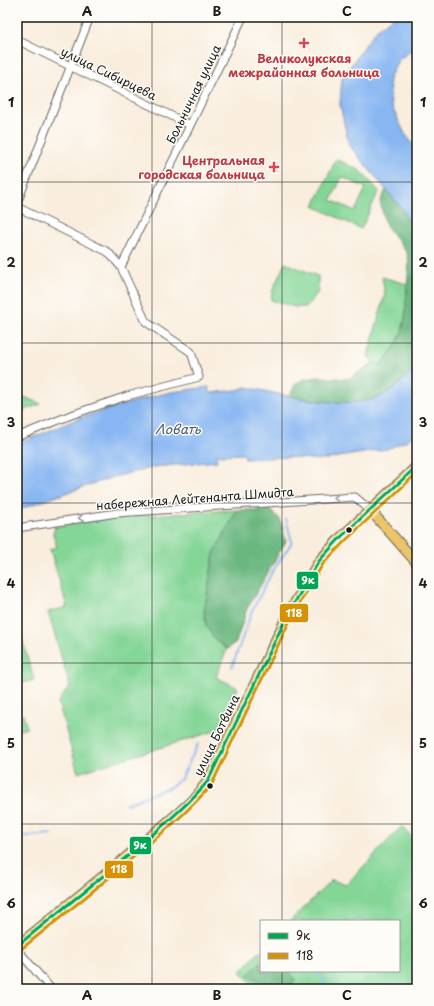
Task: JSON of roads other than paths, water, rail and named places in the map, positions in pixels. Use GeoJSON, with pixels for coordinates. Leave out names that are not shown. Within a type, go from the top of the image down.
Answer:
{"type":"FeatureCollection","features":[{"type":"Feature","properties":{"kind":"main road","name":"улица Ботвина"},"geometry":{"type":"LineString","coordinates":[[17,946],[178,813],[191,801],[208,781],[288,614],[319,561],[341,537],[417,466]]}},
{"type":"Feature","properties":{"kind":"main road"},"geometry":{"type":"LineString","coordinates":[[370,510],[417,563]]}},
{"type":"Feature","properties":{"kind":"street"},"geometry":{"type":"LineString","coordinates":[[17,203],[90,17]]}},
{"type":"Feature","properties":{"kind":"street","name":"Больничная улица"},"geometry":{"type":"LineString","coordinates":[[121,267],[243,17]]}},
{"type":"Feature","properties":{"kind":"street","name":"улица Сибирцева"},"geometry":{"type":"LineString","coordinates":[[17,40],[190,126]]}},
{"type":"Feature","properties":{"kind":"street"},"geometry":{"type":"LineString","coordinates":[[17,207],[108,252],[121,267],[146,322],[191,352],[199,377],[127,396],[71,415],[17,438]]}},
{"type":"Feature","properties":{"kind":"street","name":"набережная Лейтенанта Шмидта"},"geometry":{"type":"LineString","coordinates":[[17,528],[117,513],[354,497],[370,510]]}},
{"type":"Feature","properties":{"kind":"street"},"geometry":{"type":"LineString","coordinates":[[17,949],[51,989]]}},
{"type":"Feature","properties":{"kind":"water"},"geometry":{"type":"Polygon","coordinates":[[[393,17],[417,17],[417,47],[399,59],[389,79],[391,105],[405,134],[417,149],[417,239],[403,210],[349,145],[340,105],[342,78],[376,30],[393,17]]]}},
{"type":"Feature","properties":{"kind":"water","name":"Ловать"},"geometry":{"type":"Polygon","coordinates":[[[417,359],[417,432],[406,441],[387,449],[321,460],[289,457],[245,459],[244,454],[216,455],[217,461],[154,467],[110,478],[17,510],[17,444],[82,417],[171,392],[209,387],[210,393],[237,390],[246,387],[312,400],[329,402],[362,401],[377,398],[386,394],[411,372],[417,359]]]}},
{"type":"Feature","properties":{"kind":"waterway"},"geometry":{"type":"LineString","coordinates":[[232,667],[252,611],[272,572],[292,542],[286,519]]}},
{"type":"Feature","properties":{"kind":"waterway"},"geometry":{"type":"LineString","coordinates":[[126,804],[170,787],[181,779],[198,744]]}},
{"type":"Feature","properties":{"kind":"waterway"},"geometry":{"type":"LineString","coordinates":[[17,837],[52,834]]}},
{"type":"Feature","properties":{"kind":"waterway"},"geometry":{"type":"LineString","coordinates":[[319,972],[327,987],[326,989]]}},
{"type":"Feature","properties":{"kind":"place","name":"Великолукская межрайонная больница"},"geometry":{"type":"Point","coordinates":[304,43]}},
{"type":"Feature","properties":{"kind":"place","name":"Центральная городская больница"},"geometry":{"type":"Point","coordinates":[274,167]}}]}
